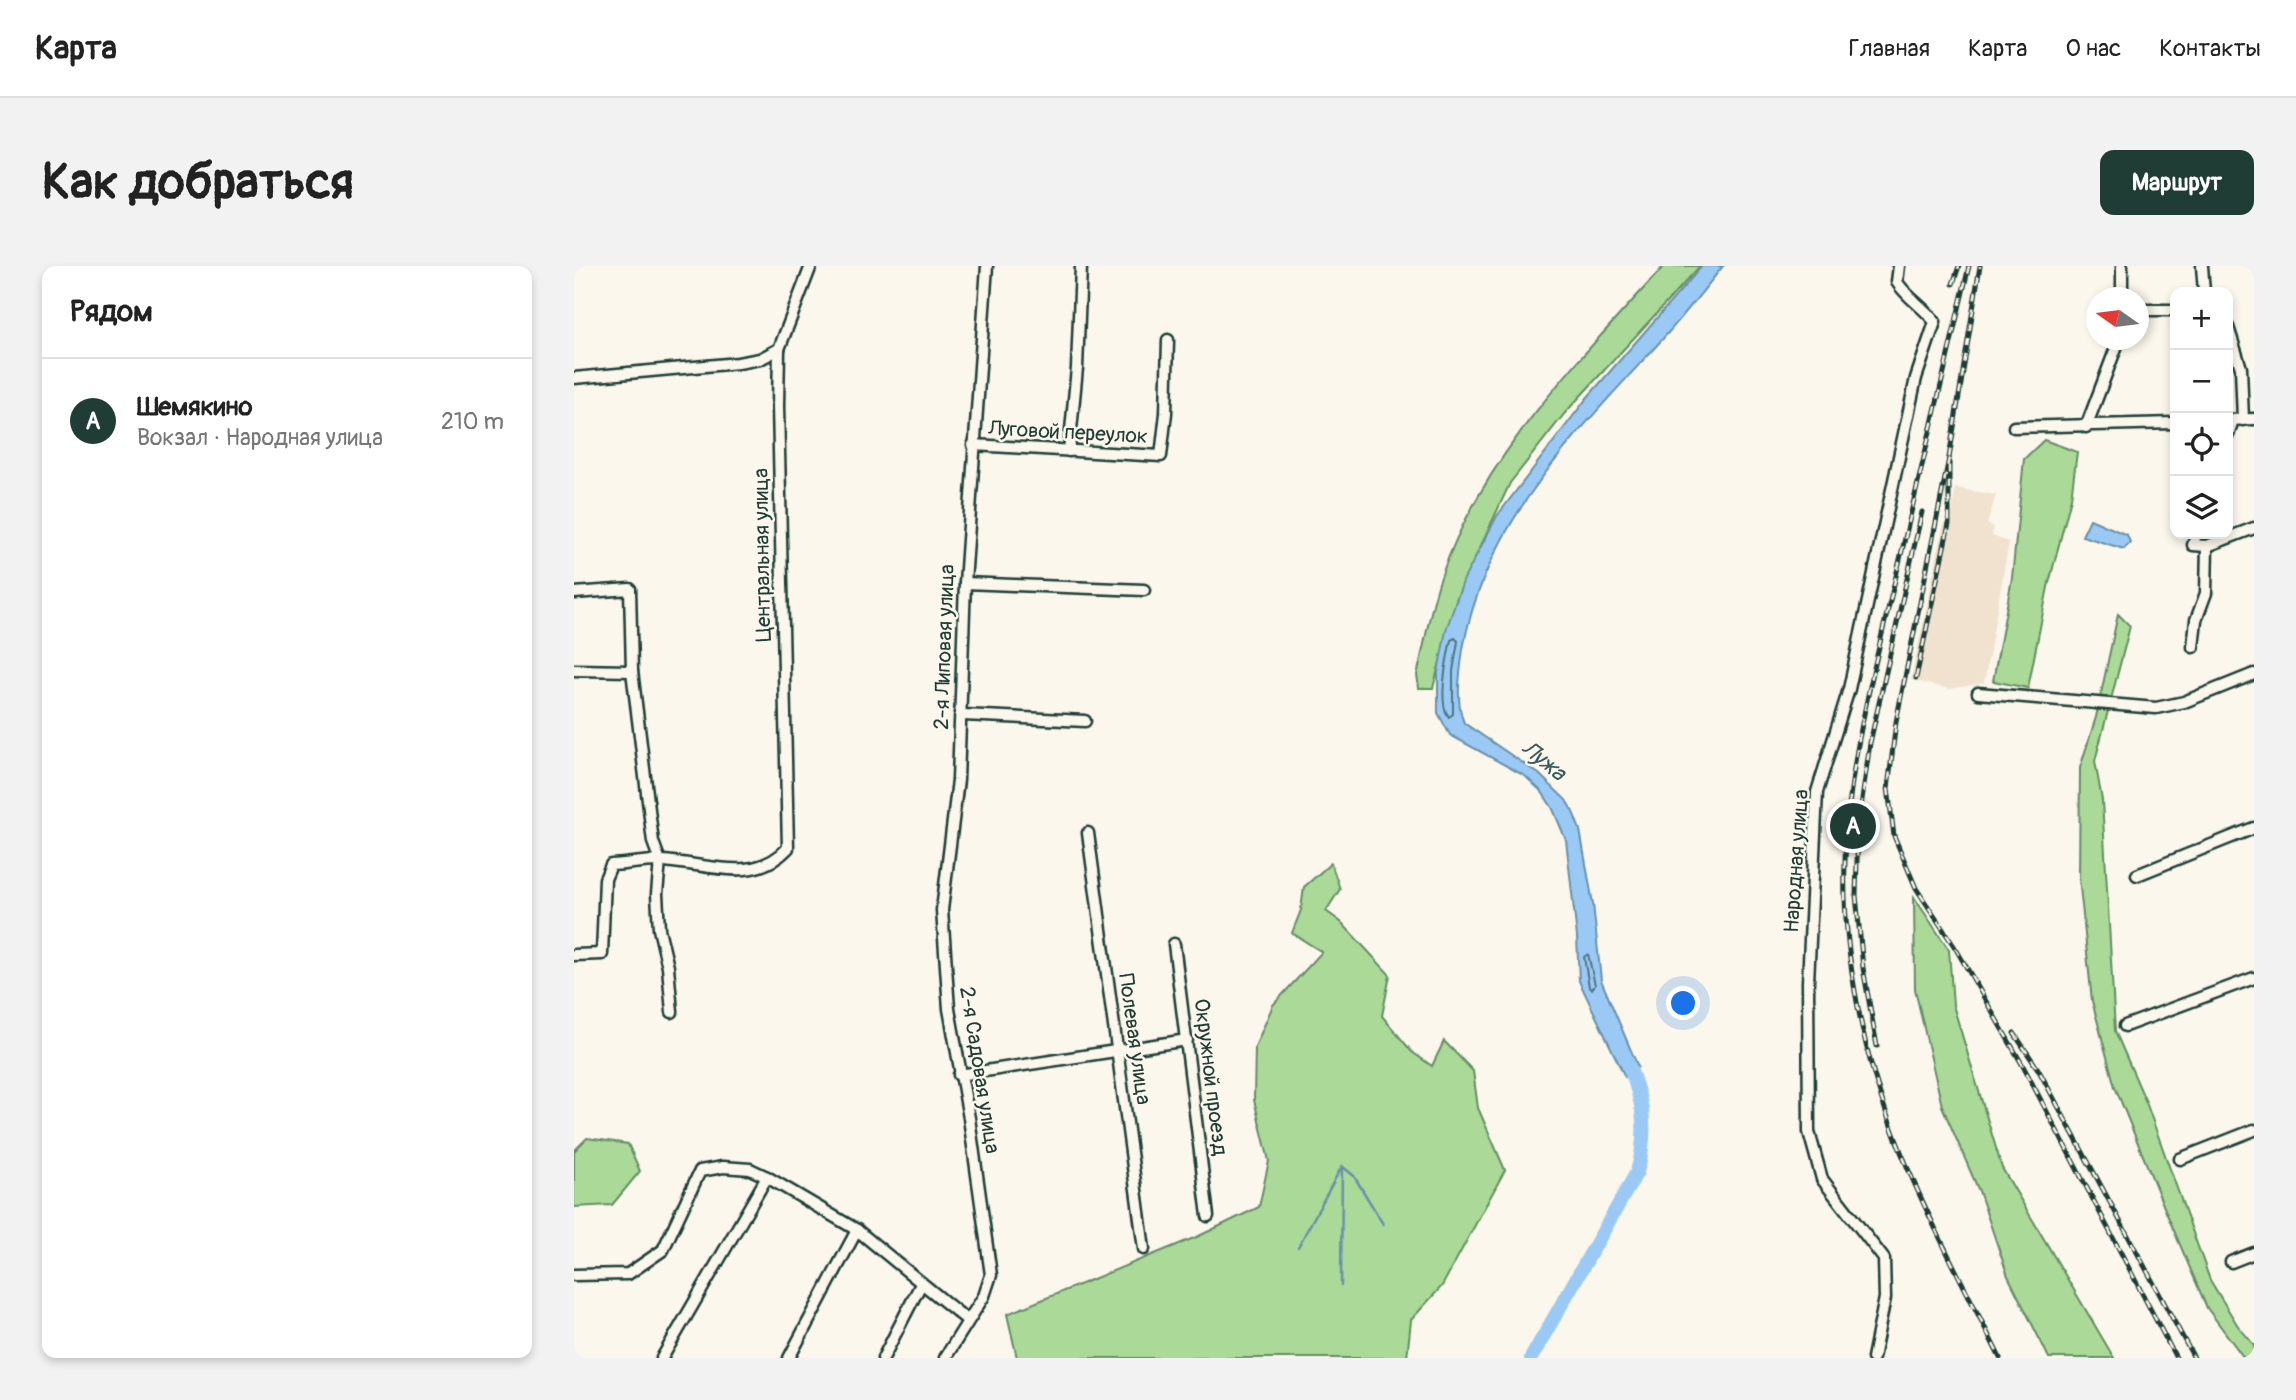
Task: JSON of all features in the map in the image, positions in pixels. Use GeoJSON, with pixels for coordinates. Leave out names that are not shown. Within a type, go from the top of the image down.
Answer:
{"type":"FeatureCollection","features":[{"type":"Feature","properties":{"kind":"street","name":"Центральная улица"},"geometry":{"type":"LineString","coordinates":[[660,861],[727,871],[766,865],[778,860],[788,848],[779,349],[811,266]]}},
{"type":"Feature","properties":{"kind":"street","name":"2-я Липовая улица"},"geometry":{"type":"LineString","coordinates":[[949,849],[962,715],[965,583],[987,266]]}},
{"type":"Feature","properties":{"kind":"street"},"geometry":{"type":"LineString","coordinates":[[1069,451],[1077,368],[1081,266]]}},
{"type":"Feature","properties":{"kind":"street","name":"Народная улица"},"geometry":{"type":"LineString","coordinates":[[1873,1358],[1885,1298],[1884,1259],[1822,1179],[1809,1132],[1808,982],[1817,806],[1825,765],[1849,689],[1916,379],[1935,322],[1923,307],[1909,300],[1897,282],[1899,266]]}},
{"type":"Feature","properties":{"kind":"street"},"geometry":{"type":"LineString","coordinates":[[2122,266],[2122,287]]}},
{"type":"Feature","properties":{"kind":"street"},"geometry":{"type":"LineString","coordinates":[[2202,266],[2204,287]]}},
{"type":"Feature","properties":{"kind":"street"},"geometry":{"type":"LineString","coordinates":[[2149,310],[2170,310]]}},
{"type":"Feature","properties":{"kind":"street","name":"Луговой переулок"},"geometry":{"type":"LineString","coordinates":[[973,446],[1161,456],[1166,413],[1168,340]]}},
{"type":"Feature","properties":{"kind":"street"},"geometry":{"type":"LineString","coordinates":[[2233,343],[2241,368],[2239,420]]}},
{"type":"Feature","properties":{"kind":"street"},"geometry":{"type":"LineString","coordinates":[[574,378],[760,359],[779,349]]}},
{"type":"Feature","properties":{"kind":"street"},"geometry":{"type":"LineString","coordinates":[[2086,428],[2115,350]]}},
{"type":"Feature","properties":{"kind":"street"},"geometry":{"type":"LineString","coordinates":[[2014,427],[2086,428],[2170,423]]}},
{"type":"Feature","properties":{"kind":"street"},"geometry":{"type":"LineString","coordinates":[[2195,539],[2193,545],[2207,546],[2254,528]]}},
{"type":"Feature","properties":{"kind":"street"},"geometry":{"type":"LineString","coordinates":[[2193,647],[2196,620],[2206,593],[2207,546]]}},
{"type":"Feature","properties":{"kind":"street"},"geometry":{"type":"LineString","coordinates":[[965,583],[1144,590]]}},
{"type":"Feature","properties":{"kind":"street"},"geometry":{"type":"LineString","coordinates":[[574,593],[629,589],[632,671],[653,842],[660,861],[657,894],[659,929],[668,967],[672,1012]]}},
{"type":"Feature","properties":{"kind":"street"},"geometry":{"type":"LineString","coordinates":[[574,670],[632,671]]}},
{"type":"Feature","properties":{"kind":"street"},"geometry":{"type":"LineString","coordinates":[[1978,693],[2156,708],[2184,702],[2254,674]]}},
{"type":"Feature","properties":{"kind":"street"},"geometry":{"type":"LineString","coordinates":[[962,715],[1085,721]]}},
{"type":"Feature","properties":{"kind":"street"},"geometry":{"type":"LineString","coordinates":[[2137,875],[2254,828]]}},
{"type":"Feature","properties":{"kind":"street","name":"Полевая улица"},"geometry":{"type":"LineString","coordinates":[[1088,833],[1144,1249]]}},
{"type":"Feature","properties":{"kind":"street","name":"2-я Садовая улица"},"geometry":{"type":"LineString","coordinates":[[949,849],[942,909],[943,941],[959,1075],[969,1118],[991,1260],[991,1275],[984,1296],[967,1320]]}},
{"type":"Feature","properties":{"kind":"street"},"geometry":{"type":"LineString","coordinates":[[574,955],[602,954],[605,879],[611,865],[660,861]]}},
{"type":"Feature","properties":{"kind":"street","name":"Окружной проезд"},"geometry":{"type":"LineString","coordinates":[[1174,944],[1208,1216]]}},
{"type":"Feature","properties":{"kind":"street"},"geometry":{"type":"LineString","coordinates":[[2125,1026],[2254,978]]}},
{"type":"Feature","properties":{"kind":"street"},"geometry":{"type":"LineString","coordinates":[[959,1075],[1187,1040]]}},
{"type":"Feature","properties":{"kind":"street"},"geometry":{"type":"LineString","coordinates":[[2180,1158],[2254,1130]]}},
{"type":"Feature","properties":{"kind":"street"},"geometry":{"type":"LineString","coordinates":[[574,1275],[628,1274],[663,1250],[700,1171],[723,1167],[750,1169],[857,1230],[967,1320],[946,1358]]}},
{"type":"Feature","properties":{"kind":"street"},"geometry":{"type":"LineString","coordinates":[[662,1358],[767,1177]]}},
{"type":"Feature","properties":{"kind":"street"},"geometry":{"type":"LineString","coordinates":[[789,1358],[857,1230]]}},
{"type":"Feature","properties":{"kind":"street"},"geometry":{"type":"LineString","coordinates":[[2231,1262],[2254,1253]]}},
{"type":"Feature","properties":{"kind":"street"},"geometry":{"type":"LineString","coordinates":[[883,1358],[921,1284]]}},
{"type":"Feature","properties":{"kind":"shaded area"},"geometry":{"type":"Polygon","coordinates":[[[1955,488],[1996,495],[1987,524],[1993,527],[1992,536],[2009,542],[1984,683],[1949,689],[1911,680],[1944,523],[1951,524],[1955,488]]]}},
{"type":"Feature","properties":{"kind":"green space"},"geometry":{"type":"Polygon","coordinates":[[[1664,266],[1700,266],[1565,413],[1510,483],[1457,597],[1433,688],[1419,688],[1417,675],[1437,589],[1460,532],[1482,489],[1508,449],[1567,374],[1664,266]]]}},
{"type":"Feature","properties":{"kind":"green space"},"geometry":{"type":"Polygon","coordinates":[[[2044,440],[2077,452],[2071,498],[2048,587],[2028,688],[1993,681],[2012,578],[2024,459],[2044,440]]]}},
{"type":"Feature","properties":{"kind":"green space"},"geometry":{"type":"Polygon","coordinates":[[[2118,614],[2130,626],[2095,761],[2102,800],[2115,1031],[2146,1102],[2210,1280],[2238,1326],[2254,1345],[2254,1358],[2244,1358],[2207,1308],[2115,1087],[2092,1001],[2079,877],[2080,768],[2096,717],[2118,614]]]}},
{"type":"Feature","properties":{"kind":"green space"},"geometry":{"type":"Polygon","coordinates":[[[1331,863],[1340,889],[1326,911],[1341,922],[1390,975],[1382,1016],[1412,1052],[1432,1066],[1444,1041],[1473,1071],[1478,1108],[1505,1170],[1442,1286],[1411,1320],[1407,1358],[1017,1358],[1007,1314],[1199,1236],[1259,1207],[1269,1161],[1254,1100],[1255,1047],[1273,1005],[1322,952],[1292,933],[1301,910],[1304,887],[1331,863]]]}},
{"type":"Feature","properties":{"kind":"green space"},"geometry":{"type":"Polygon","coordinates":[[[1914,897],[1949,950],[1953,1005],[2002,1168],[2114,1358],[2049,1358],[2008,1276],[1979,1191],[1942,1106],[1915,989],[1914,897]]]}},
{"type":"Feature","properties":{"kind":"green space"},"geometry":{"type":"Polygon","coordinates":[[[587,1138],[628,1144],[640,1171],[612,1205],[574,1207],[574,1151],[587,1138]]]}},
{"type":"Feature","properties":{"kind":"water"},"geometry":{"type":"Polygon","coordinates":[[[1702,266],[1723,266],[1675,325],[1566,447],[1512,521],[1491,561],[1474,603],[1463,649],[1460,677],[1459,696],[1464,723],[1539,774],[1566,800],[1573,812],[1580,830],[1593,904],[1601,980],[1638,1067],[1625,1077],[1579,981],[1566,840],[1553,809],[1542,792],[1525,776],[1450,735],[1438,713],[1438,672],[1446,630],[1464,579],[1497,516],[1587,398],[1702,266]]]}},
{"type":"Feature","properties":{"kind":"water"},"geometry":{"type":"Polygon","coordinates":[[[2090,519],[2127,535],[2130,542],[2124,549],[2082,536],[2090,519]]]}},
{"type":"Feature","properties":{"kind":"waterway","name":"Лужа"},"geometry":{"type":"LineString","coordinates":[[1531,1358],[1637,1172],[1643,1140],[1642,1112],[1624,1054]]}},
{"type":"Feature","properties":{"kind":"waterway"},"geometry":{"type":"LineString","coordinates":[[1298,1247],[1342,1166]]}},
{"type":"Feature","properties":{"kind":"waterway"},"geometry":{"type":"LineString","coordinates":[[1341,1285],[1342,1166],[1354,1176],[1383,1224]]}},
{"type":"Feature","properties":{"kind":"railway"},"geometry":{"type":"LineString","coordinates":[[1953,284],[1959,266]]}},
{"type":"Feature","properties":{"kind":"railway"},"geometry":{"type":"LineString","coordinates":[[1969,266],[1862,724],[1848,811],[1845,897],[1848,946],[1859,1011],[1873,1071],[1887,1114],[1921,1197],[2000,1358]]}},
{"type":"Feature","properties":{"kind":"railway"},"geometry":{"type":"LineString","coordinates":[[1916,678],[1949,524],[1949,458],[1980,266]]}},
{"type":"Feature","properties":{"kind":"railway"},"geometry":{"type":"LineString","coordinates":[[1949,458],[1896,722],[1888,788],[1894,836],[1916,888],[1956,949],[2022,1064],[2176,1358]]}},
{"type":"Feature","properties":{"kind":"railway"},"geometry":{"type":"LineString","coordinates":[[1877,1046],[1863,968],[1856,895],[1858,828],[1870,743],[1922,512]]}},
{"type":"Feature","properties":{"kind":"railway"},"geometry":{"type":"LineString","coordinates":[[2014,1033],[2038,1069],[2194,1358]]}},
{"type":"Feature","properties":{"kind":"place","name":"Шемякино"},"geometry":{"type":"Point","coordinates":[1853,826]}}]}
